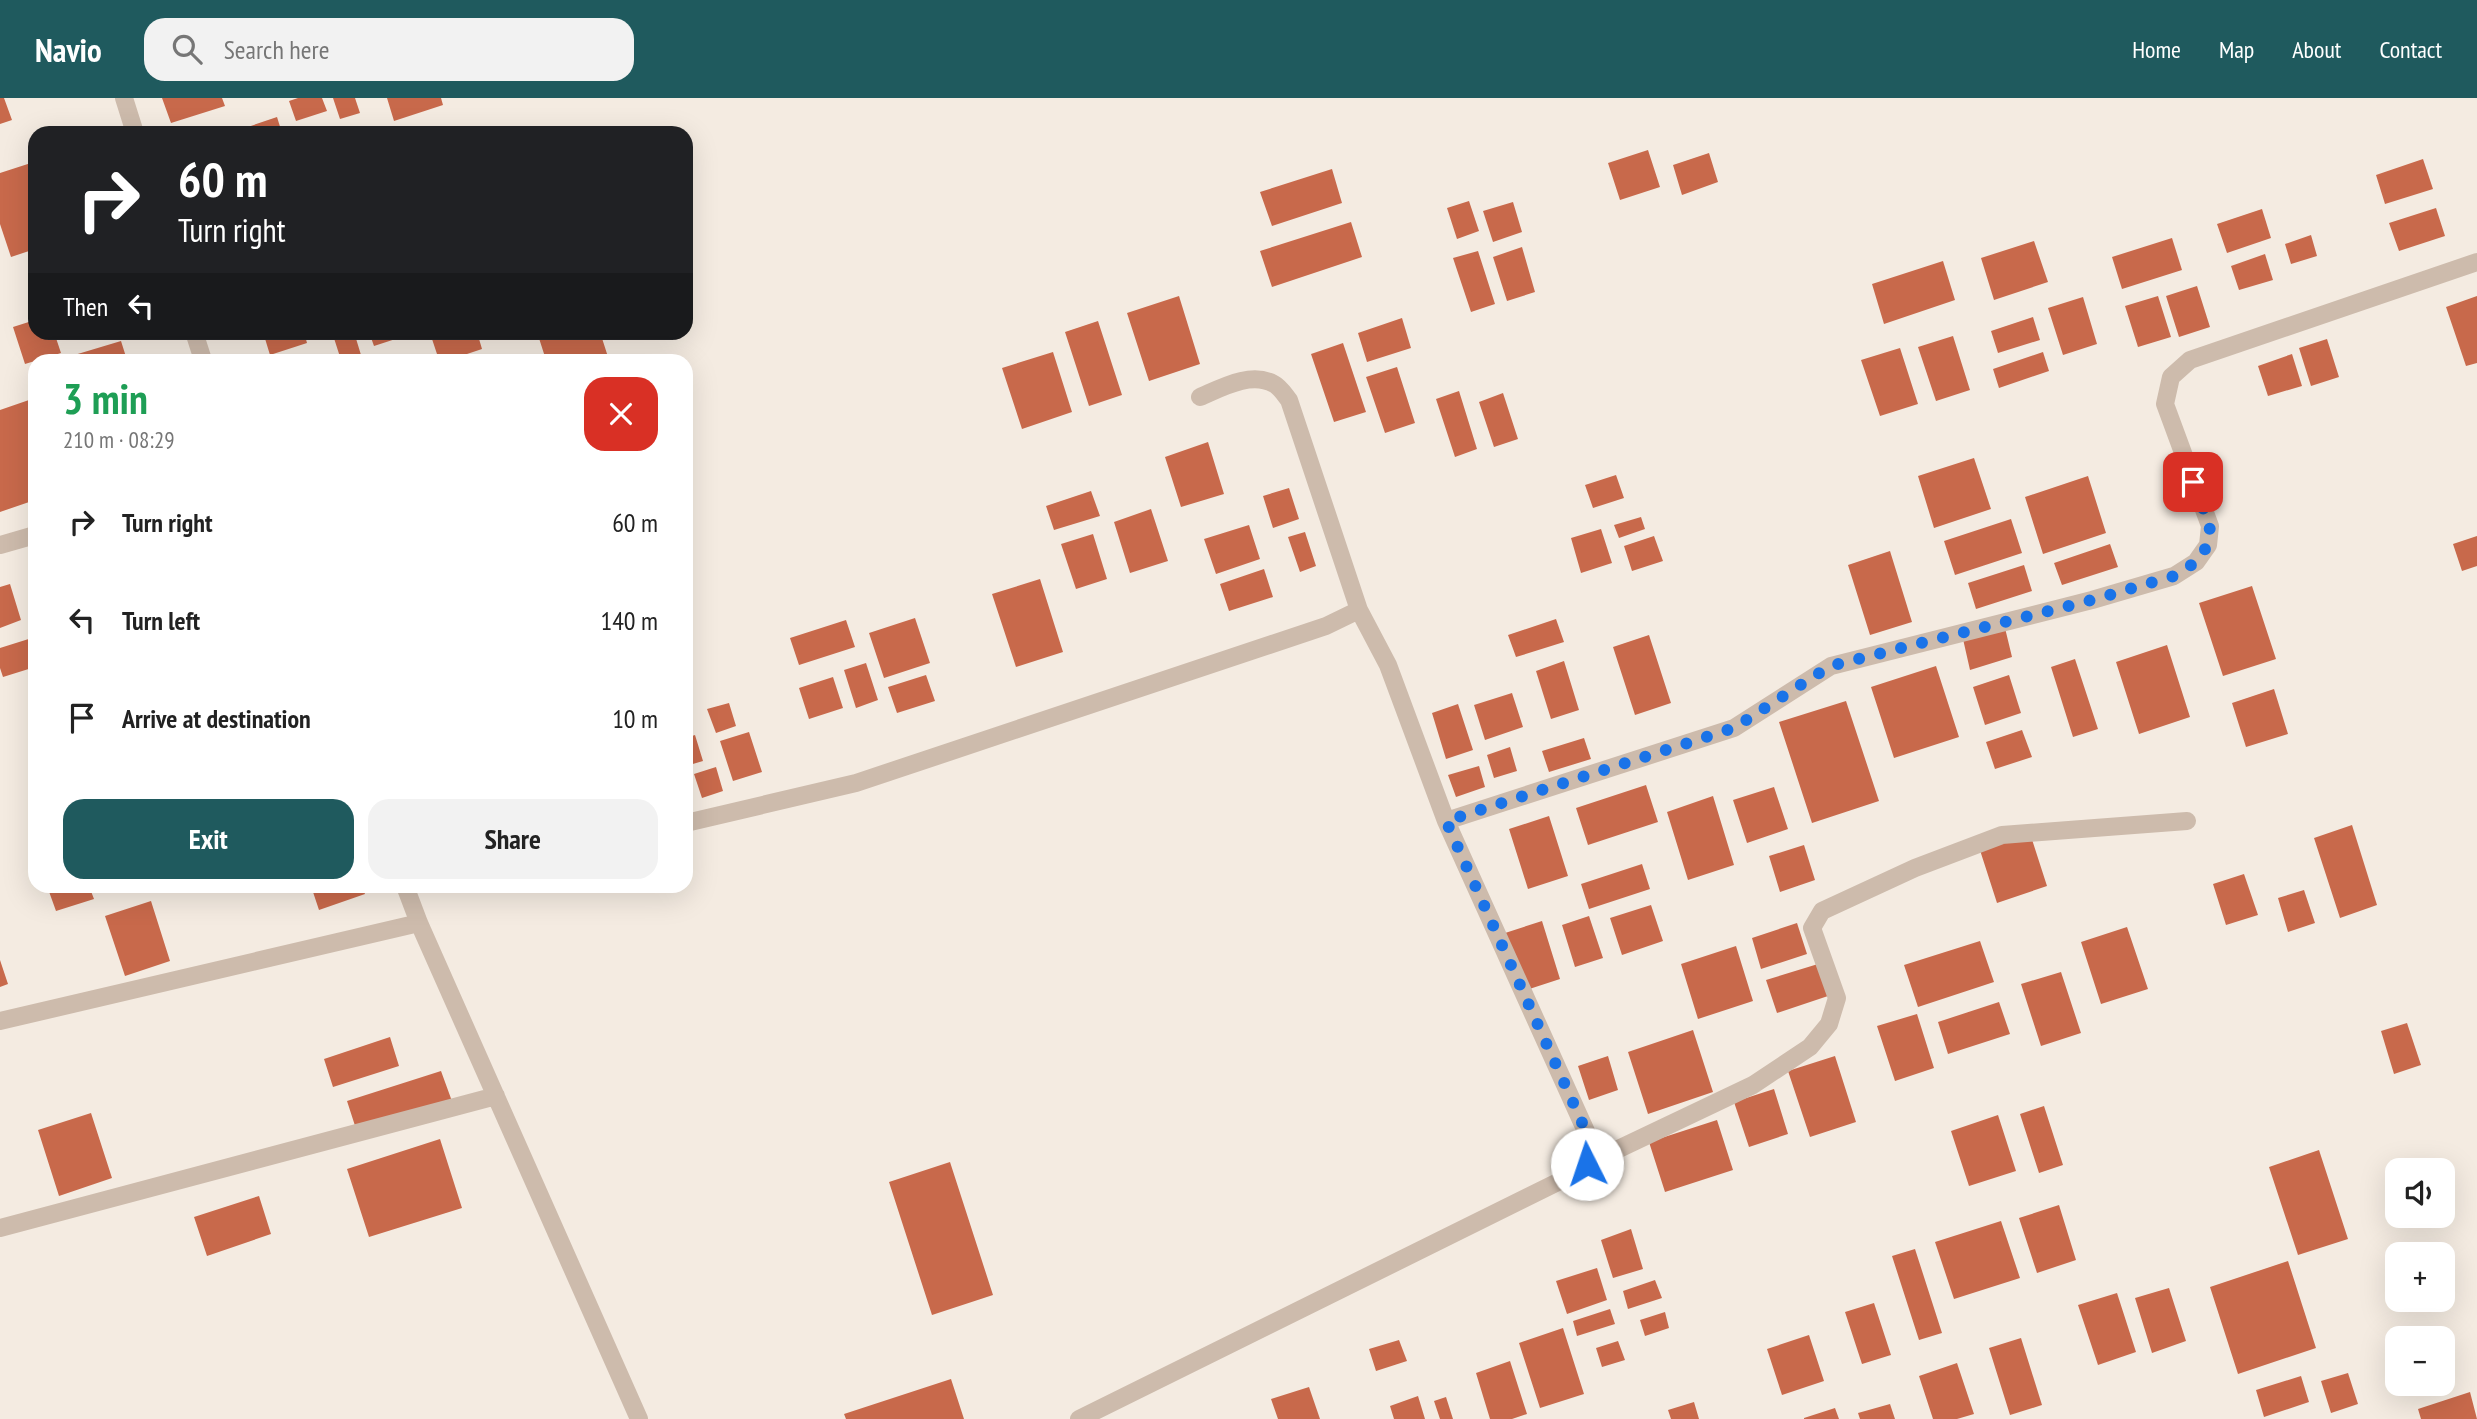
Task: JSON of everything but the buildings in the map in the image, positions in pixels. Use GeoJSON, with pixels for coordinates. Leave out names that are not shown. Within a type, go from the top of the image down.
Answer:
{"type":"FeatureCollection","features":[{"type":"Feature","properties":{"kind":"street"},"geometry":{"type":"LineString","coordinates":[[124,98],[133,126]]}},
{"type":"Feature","properties":{"kind":"street"},"geometry":{"type":"LineString","coordinates":[[1446,821],[1734,728],[1830,666],[2092,600],[2174,576],[2196,562],[2208,545],[2210,526],[2165,404],[2171,377],[2190,360],[2477,262]]}},
{"type":"Feature","properties":{"kind":"street"},"geometry":{"type":"LineString","coordinates":[[1200,397],[1233,383],[1258,379],[1276,384],[1289,400],[1359,610],[1388,665],[1446,821],[1589,1138],[1587,1164]]}},
{"type":"Feature","properties":{"kind":"street"},"geometry":{"type":"LineString","coordinates":[[0,545],[28,537]]}},
{"type":"Feature","properties":{"kind":"street"},"geometry":{"type":"LineString","coordinates":[[693,821],[856,783],[1326,626],[1359,610]]}},
{"type":"Feature","properties":{"kind":"street"},"geometry":{"type":"LineString","coordinates":[[1079,1419],[1564,1179],[1587,1164],[1753,1086],[1810,1047],[1829,1024],[1837,998],[1812,928],[1822,911],[1915,867],[2001,835],[2187,821]]}},
{"type":"Feature","properties":{"kind":"street"},"geometry":{"type":"LineString","coordinates":[[413,893],[419,923],[639,1419]]}},
{"type":"Feature","properties":{"kind":"street"},"geometry":{"type":"LineString","coordinates":[[0,1021],[419,923]]}},
{"type":"Feature","properties":{"kind":"street"},"geometry":{"type":"LineString","coordinates":[[0,1228],[496,1096]]}},
{"type":"Feature","properties":{"kind":"route"},"geometry":{"type":"LineString","coordinates":[[1587,1164],[1589,1138],[1446,821],[1734,728],[1830,666],[2092,600],[2174,576],[2196,562],[2208,545],[2210,526],[2193,482]]}}]}
